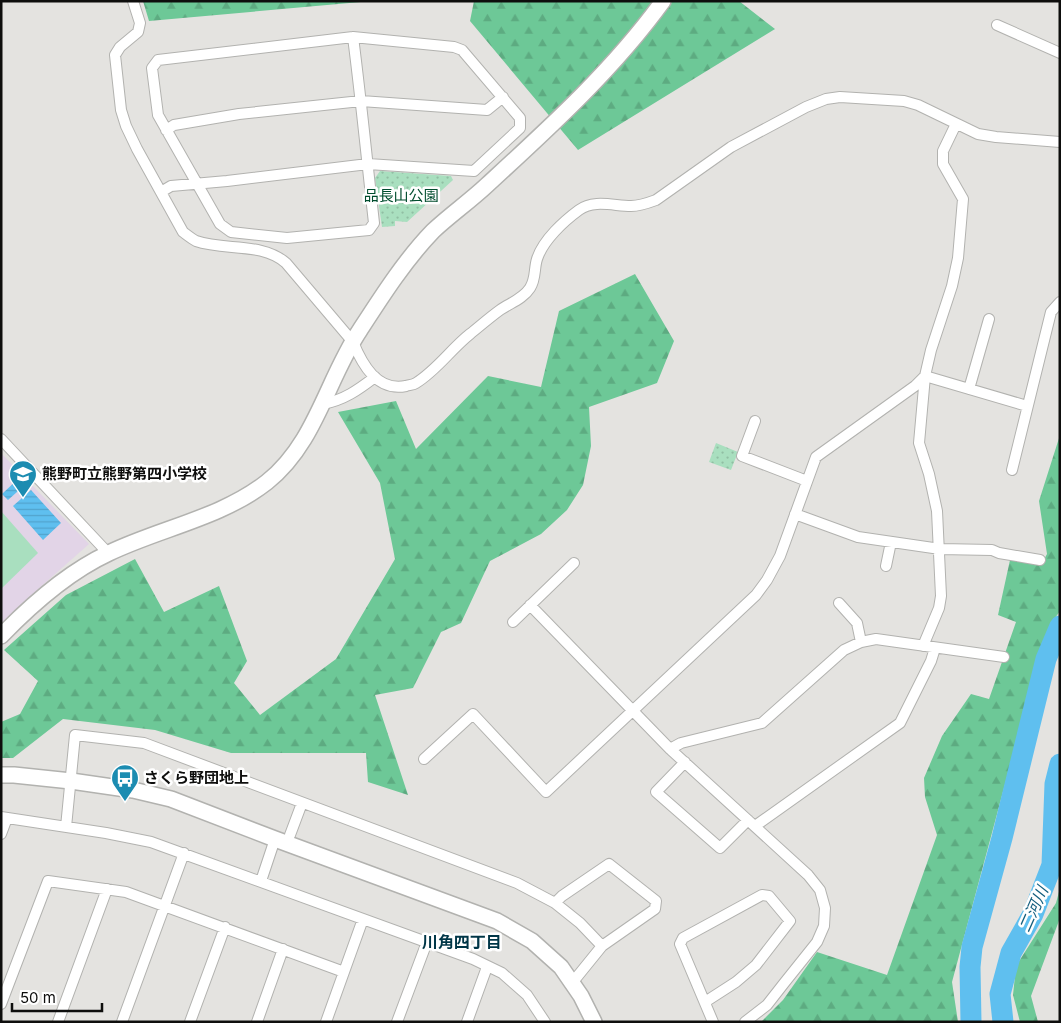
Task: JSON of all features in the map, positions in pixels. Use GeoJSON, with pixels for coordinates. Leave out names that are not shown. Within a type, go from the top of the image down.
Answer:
{"type":"FeatureCollection","features":[{"type":"Feature","properties":{"kind":"street"},"geometry":{"type":"LineString","coordinates":[[133,1],[140,23],[138,32],[120,47],[115,55],[121,110],[126,126],[183,232],[195,240],[263,251],[278,256],[353,342],[359,357],[375,378],[385,386],[400,387],[415,384],[462,340],[500,310],[523,297],[531,287],[537,258],[545,244],[581,208],[595,203],[644,205],[656,200],[731,147],[806,107],[826,99],[840,97],[904,101],[918,105],[978,134],[1060,142]]}},
{"type":"Feature","properties":{"kind":"street"},"geometry":{"type":"LineString","coordinates":[[1,636],[25,612],[72,574],[108,553],[216,512],[242,500],[269,480],[287,462],[307,434],[353,342],[394,280],[433,231],[486,186],[585,93],[643,29],[663,1]]}},
{"type":"Feature","properties":{"kind":"street"},"geometry":{"type":"LineString","coordinates":[[997,25],[1060,53]]}},
{"type":"Feature","properties":{"kind":"street"},"geometry":{"type":"LineString","coordinates":[[161,192],[172,186],[197,183],[227,181],[368,164],[474,171],[520,128],[520,118],[462,50],[454,47],[353,37],[158,60],[152,68],[158,115],[166,130],[197,183],[220,224],[230,232],[287,238],[369,230],[374,223],[368,164],[353,37]]}},
{"type":"Feature","properties":{"kind":"street"},"geometry":{"type":"LineString","coordinates":[[166,130],[174,125],[239,114],[361,102],[486,110],[503,98]]}},
{"type":"Feature","properties":{"kind":"street"},"geometry":{"type":"LineString","coordinates":[[923,646],[939,608],[941,596],[937,511],[929,474],[919,443],[925,376],[931,350],[952,286],[958,258],[963,199],[943,164],[943,151],[956,124]]}},
{"type":"Feature","properties":{"kind":"street"},"geometry":{"type":"LineString","coordinates":[[1012,470],[1026,406],[1051,312],[1060,302]]}},
{"type":"Feature","properties":{"kind":"street"},"geometry":{"type":"LineString","coordinates":[[969,389],[989,319]]}},
{"type":"Feature","properties":{"kind":"street"},"geometry":{"type":"LineString","coordinates":[[925,376],[1026,406]]}},
{"type":"Feature","properties":{"kind":"street"},"geometry":{"type":"LineString","coordinates":[[424,759],[473,714],[546,792],[756,595],[767,580],[780,556],[816,457],[915,386],[925,376]]}},
{"type":"Feature","properties":{"kind":"street"},"geometry":{"type":"LineString","coordinates":[[323,404],[354,394],[375,378]]}},
{"type":"Feature","properties":{"kind":"street"},"geometry":{"type":"LineString","coordinates":[[755,421],[742,456],[807,482]]}},
{"type":"Feature","properties":{"kind":"street"},"geometry":{"type":"LineString","coordinates":[[1,439],[108,553]]}},
{"type":"Feature","properties":{"kind":"street"},"geometry":{"type":"LineString","coordinates":[[795,514],[858,537],[940,549],[992,550],[999,553],[1040,560]]}},
{"type":"Feature","properties":{"kind":"street"},"geometry":{"type":"LineString","coordinates":[[886,566],[891,542]]}},
{"type":"Feature","properties":{"kind":"street"},"geometry":{"type":"LineString","coordinates":[[513,622],[574,563]]}},
{"type":"Feature","properties":{"kind":"street"},"geometry":{"type":"LineString","coordinates":[[839,603],[857,623],[861,642]]}},
{"type":"Feature","properties":{"kind":"street"},"geometry":{"type":"LineString","coordinates":[[530,605],[670,749],[808,875],[820,890],[825,908],[824,926],[817,942],[766,1005],[745,1022]]}},
{"type":"Feature","properties":{"kind":"street"},"geometry":{"type":"LineString","coordinates":[[670,749],[681,743],[762,723],[844,650],[861,642],[876,639],[1004,657]]}},
{"type":"Feature","properties":{"kind":"street"},"geometry":{"type":"LineString","coordinates":[[685,762],[656,792],[720,848],[751,823],[900,723],[931,661],[935,648]]}},
{"type":"Feature","properties":{"kind":"street"},"geometry":{"type":"LineString","coordinates":[[66,827],[76,735],[144,743],[517,883],[555,903],[580,923],[602,946]]}},
{"type":"Feature","properties":{"kind":"street"},"geometry":{"type":"LineString","coordinates":[[1,775],[14,774],[133,790],[171,800],[497,921],[532,941],[561,967],[581,996],[594,1022]]}},
{"type":"Feature","properties":{"kind":"street"},"geometry":{"type":"LineString","coordinates":[[290,835],[302,803]]}},
{"type":"Feature","properties":{"kind":"street"},"geometry":{"type":"LineString","coordinates":[[1,834],[4,818],[151,842],[184,853],[473,959],[502,973],[527,994],[541,1020]]}},
{"type":"Feature","properties":{"kind":"street"},"geometry":{"type":"LineString","coordinates":[[261,881],[275,840]]}},
{"type":"Feature","properties":{"kind":"street"},"geometry":{"type":"LineString","coordinates":[[122,1022],[184,853]]}},
{"type":"Feature","properties":{"kind":"street"},"geometry":{"type":"LineString","coordinates":[[555,903],[562,896],[609,864],[656,901],[655,909],[602,946],[572,983]]}},
{"type":"Feature","properties":{"kind":"street"},"geometry":{"type":"LineString","coordinates":[[1,1004],[48,881],[126,892],[344,972]]}},
{"type":"Feature","properties":{"kind":"street"},"geometry":{"type":"LineString","coordinates":[[58,1022],[107,889]]}},
{"type":"Feature","properties":{"kind":"street"},"geometry":{"type":"LineString","coordinates":[[705,1002],[736,982],[756,965],[790,922],[769,896],[762,895],[683,938],[680,944],[713,1022]]}},
{"type":"Feature","properties":{"kind":"street"},"geometry":{"type":"LineString","coordinates":[[326,1022],[363,919]]}},
{"type":"Feature","properties":{"kind":"street"},"geometry":{"type":"LineString","coordinates":[[190,1022],[225,928]]}},
{"type":"Feature","properties":{"kind":"street"},"geometry":{"type":"LineString","coordinates":[[397,1022],[427,942]]}},
{"type":"Feature","properties":{"kind":"street"},"geometry":{"type":"LineString","coordinates":[[257,1022],[283,949]]}},
{"type":"Feature","properties":{"kind":"street"},"geometry":{"type":"LineString","coordinates":[[467,1022],[487,967]]}},
{"type":"Feature","properties":{"kind":"shaded area","name":"熊野町立熊野第四小学校"},"geometry":{"type":"Polygon","coordinates":[[[1,453],[89,544],[1,624],[1,453]]]}},
{"type":"Feature","properties":{"kind":"green space"},"geometry":{"type":"Polygon","coordinates":[[[143,1],[372,1],[149,21],[143,1]]]}},
{"type":"Feature","properties":{"kind":"green space"},"geometry":{"type":"Polygon","coordinates":[[[474,1],[739,1],[775,29],[578,150],[470,21],[474,1]]]}},
{"type":"Feature","properties":{"kind":"green space","name":"品長山公園"},"geometry":{"type":"Polygon","coordinates":[[[380,171],[451,176],[453,180],[407,222],[395,221],[395,226],[382,227],[375,178],[380,171]]]}},
{"type":"Feature","properties":{"kind":"green space"},"geometry":{"type":"Polygon","coordinates":[[[635,274],[674,341],[657,383],[589,407],[591,446],[583,485],[567,510],[541,534],[490,561],[461,623],[441,632],[413,688],[375,695],[408,795],[368,782],[366,753],[231,753],[155,730],[63,719],[13,758],[1,758],[1,722],[20,714],[38,681],[4,650],[66,595],[135,559],[164,612],[219,586],[247,661],[234,683],[260,715],[336,659],[395,559],[380,483],[338,412],[396,401],[416,449],[488,376],[541,387],[559,311],[635,274]]]}},
{"type":"Feature","properties":{"kind":"green space"},"geometry":{"type":"Polygon","coordinates":[[[1060,435],[1060,611],[1055,618],[1034,676],[952,982],[958,1022],[761,1022],[783,1000],[817,952],[887,975],[937,835],[925,797],[924,778],[942,736],[971,694],[989,699],[1016,622],[998,615],[1010,560],[1041,565],[1047,554],[1039,501],[1060,435]]]}},
{"type":"Feature","properties":{"kind":"green space"},"geometry":{"type":"Polygon","coordinates":[[[716,443],[738,452],[731,470],[709,462],[716,443]]]}},
{"type":"Feature","properties":{"kind":"green space"},"geometry":{"type":"Polygon","coordinates":[[[1,511],[38,553],[1,589],[1,511]]]}},
{"type":"Feature","properties":{"kind":"green space"},"geometry":{"type":"Polygon","coordinates":[[[1060,888],[1060,918],[1031,996],[1038,1022],[1020,1022],[1013,995],[1016,966],[1056,903],[1060,888]]]}},
{"type":"Feature","properties":{"kind":"water"},"geometry":{"type":"Polygon","coordinates":[[[20,477],[26,484],[8,500],[2,494],[20,477]]]}},
{"type":"Feature","properties":{"kind":"water"},"geometry":{"type":"Polygon","coordinates":[[[31,490],[61,523],[43,540],[13,506],[31,490]]]}},
{"type":"Feature","properties":{"kind":"waterway"},"geometry":{"type":"LineString","coordinates":[[971,1022],[970,967],[972,947],[1002,838],[1046,659],[1060,626]]}},
{"type":"Feature","properties":{"kind":"waterway","name":"二河川"},"geometry":{"type":"LineString","coordinates":[[1003,1022],[1000,994],[1011,953],[1033,914],[1052,865],[1055,784],[1060,764]]}},
{"type":"Feature","properties":{"kind":"place","name":"熊野町立熊野第四小学校"},"geometry":{"type":"Point","coordinates":[23,498]}},
{"type":"Feature","properties":{"kind":"place","name":"さくら野団地上"},"geometry":{"type":"Point","coordinates":[125,802]}},
{"type":"Feature","properties":{"kind":"district","name":"川角四丁目"},"geometry":{"type":"Point","coordinates":[462,942]}}]}
